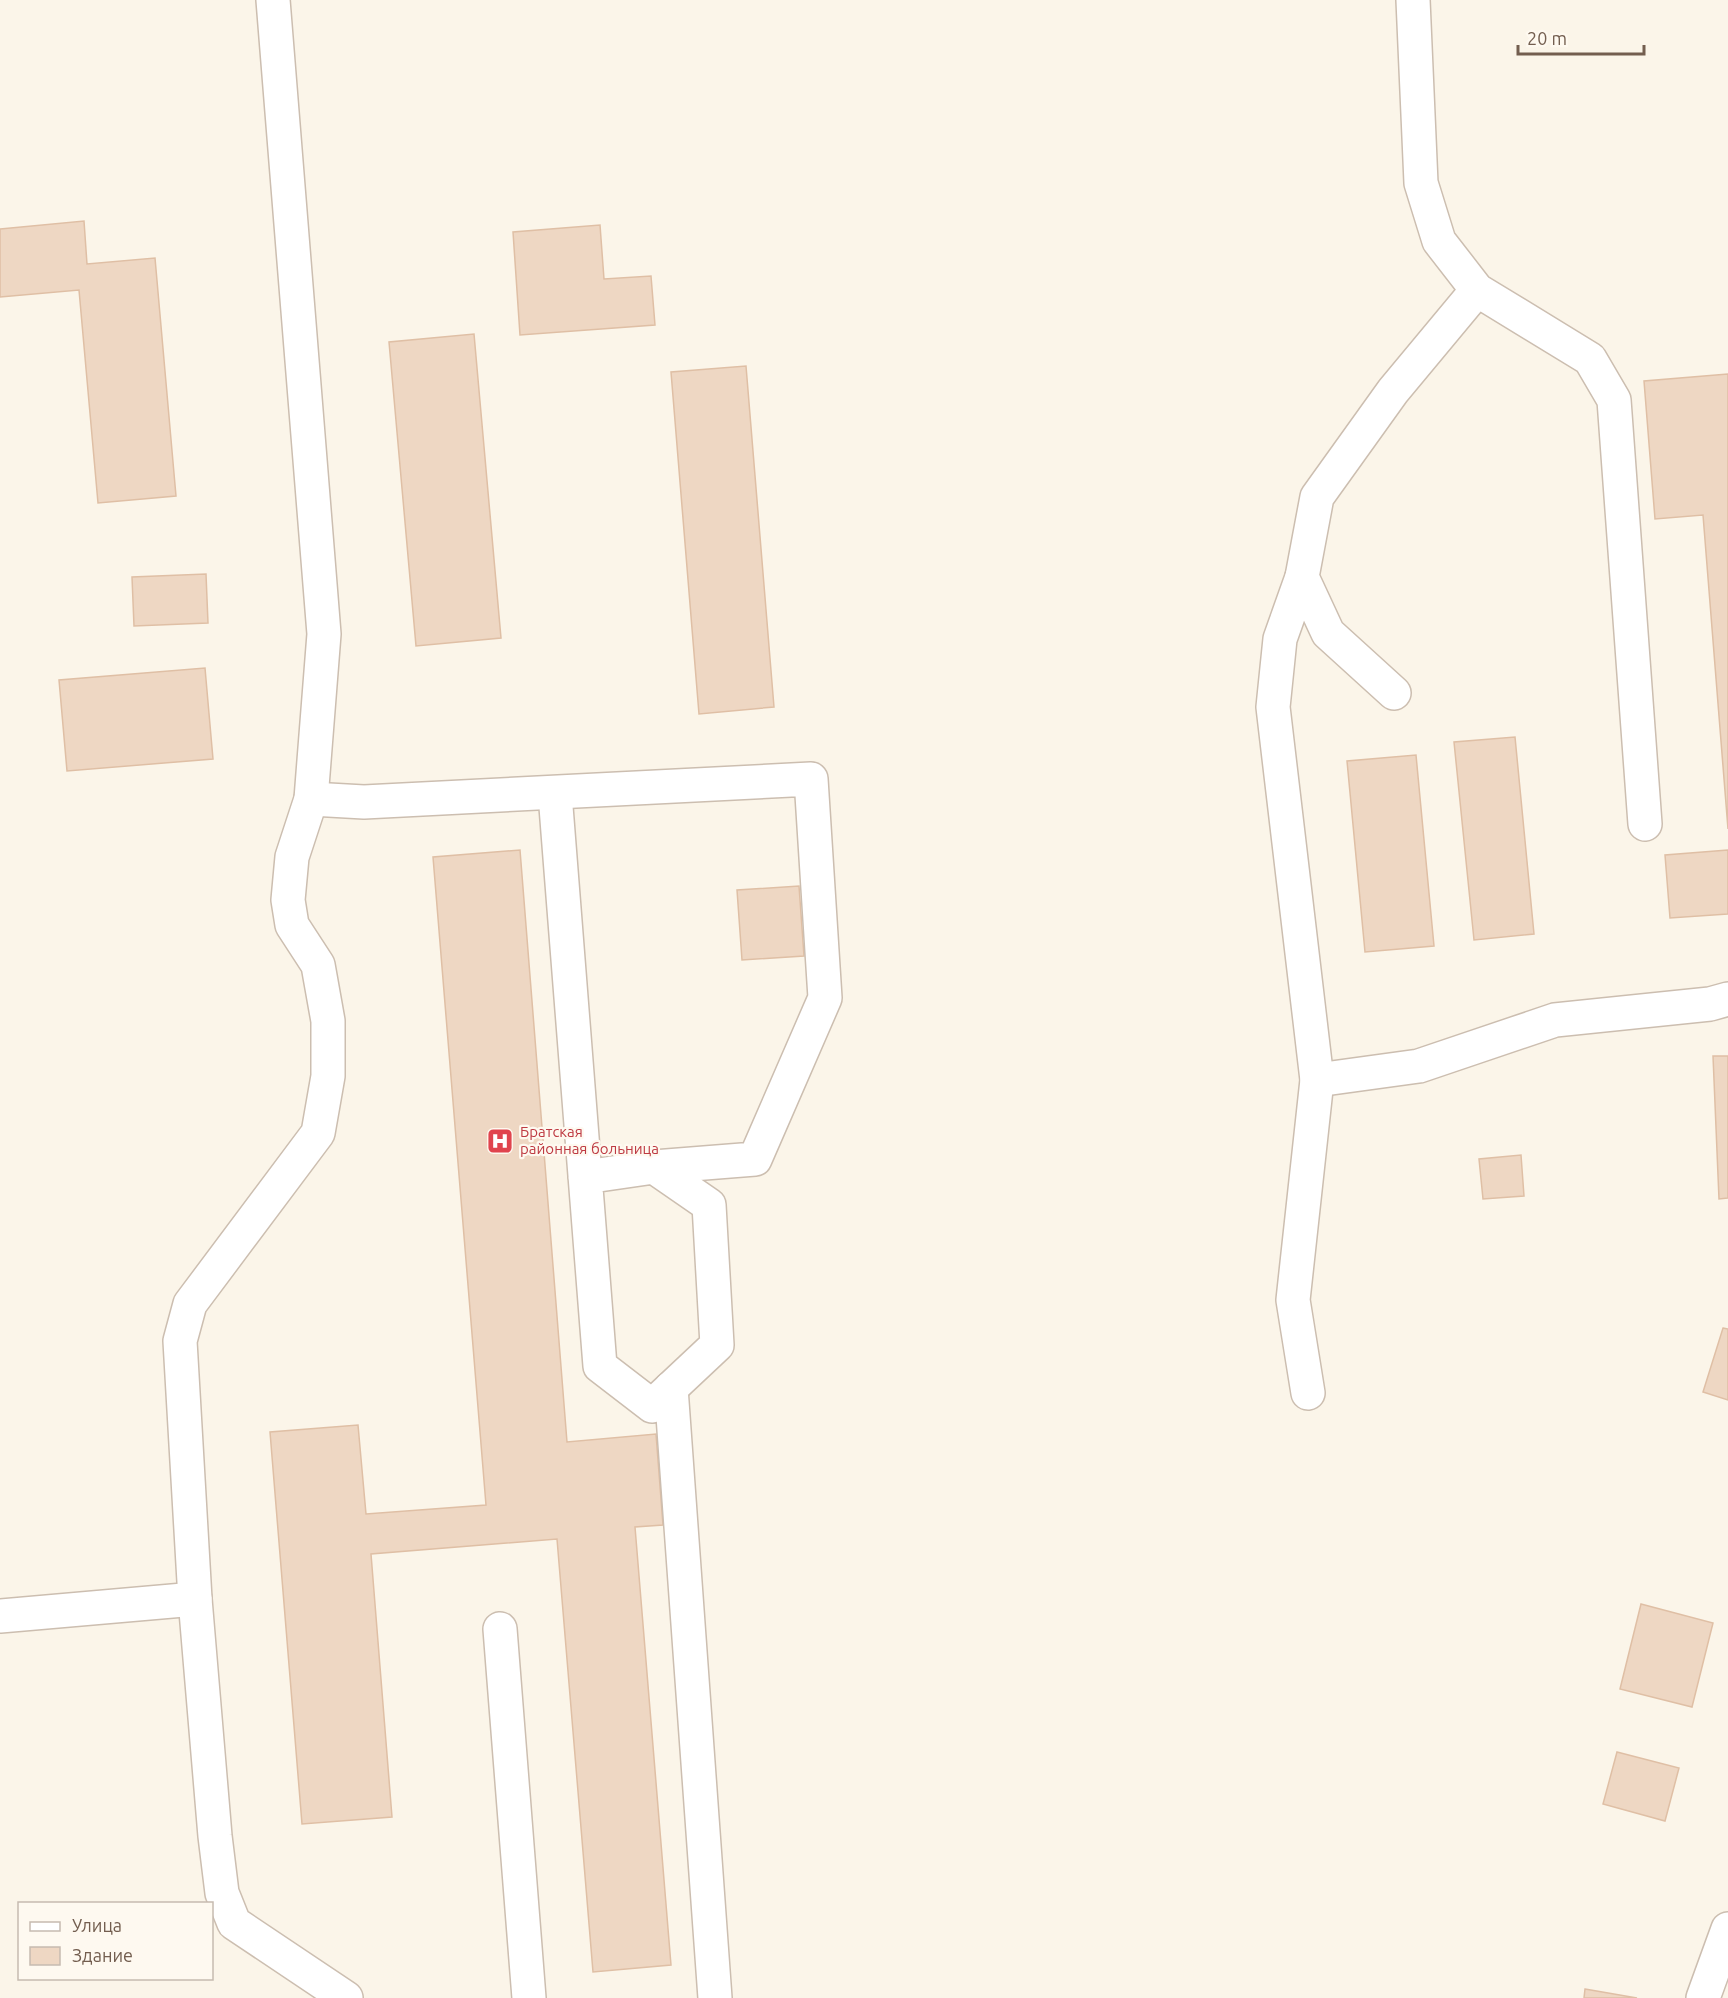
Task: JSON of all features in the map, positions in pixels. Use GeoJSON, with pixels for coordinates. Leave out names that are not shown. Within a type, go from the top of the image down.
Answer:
{"type":"FeatureCollection","features":[{"type":"Feature","properties":{"kind":"street"},"geometry":{"type":"LineString","coordinates":[[273,0],[324,634],[311,799],[292,857],[288,900],[292,925],[318,965],[328,1021],[328,1076],[318,1132],[190,1304],[180,1341],[195,1599],[222,1893],[234,1923],[346,1998]]}},
{"type":"Feature","properties":{"kind":"street"},"geometry":{"type":"LineString","coordinates":[[1413,0],[1421,183],[1439,241],[1477,290],[1590,359],[1614,400],[1645,824]]}},
{"type":"Feature","properties":{"kind":"street"},"geometry":{"type":"LineString","coordinates":[[1308,1393],[1293,1300],[1317,1080],[1273,706],[1280,639],[1302,577],[1317,497],[1393,391],[1477,290]]}},
{"type":"Feature","properties":{"kind":"street"},"geometry":{"type":"LineString","coordinates":[[1302,577],[1328,633],[1394,693]]}},
{"type":"Feature","properties":{"kind":"street"},"geometry":{"type":"LineString","coordinates":[[311,799],[364,802],[555,794],[811,779],[825,999],[756,1159],[654,1167],[585,1177]]}},
{"type":"Feature","properties":{"kind":"street"},"geometry":{"type":"LineString","coordinates":[[555,794],[600,1366],[652,1406],[717,1345],[709,1205],[654,1167]]}},
{"type":"Feature","properties":{"kind":"street"},"geometry":{"type":"LineString","coordinates":[[1317,1080],[1419,1066],[1555,1020],[1710,1004],[1728,999]]}},
{"type":"Feature","properties":{"kind":"street"},"geometry":{"type":"LineString","coordinates":[[671,1388],[715,1998]]}},
{"type":"Feature","properties":{"kind":"street"},"geometry":{"type":"LineString","coordinates":[[0,1616],[195,1599]]}},
{"type":"Feature","properties":{"kind":"street"},"geometry":{"type":"LineString","coordinates":[[500,1629],[529,1998]]}},
{"type":"Feature","properties":{"kind":"street"},"geometry":{"type":"LineString","coordinates":[[1703,1998],[1728,1929]]}},
{"type":"Feature","properties":{"kind":"building"},"geometry":{"type":"Polygon","coordinates":[[[84,221],[87,264],[155,258],[176,496],[98,503],[79,290],[0,297],[0,229],[84,221]]]}},
{"type":"Feature","properties":{"kind":"building"},"geometry":{"type":"Polygon","coordinates":[[[600,225],[604,279],[651,276],[655,325],[520,335],[513,232],[600,225]]]}},
{"type":"Feature","properties":{"kind":"building"},"geometry":{"type":"Polygon","coordinates":[[[474,334],[501,638],[416,646],[389,342],[474,334]]]}},
{"type":"Feature","properties":{"kind":"building"},"geometry":{"type":"Polygon","coordinates":[[[746,366],[774,707],[699,714],[671,372],[746,366]]]}},
{"type":"Feature","properties":{"kind":"building"},"geometry":{"type":"Polygon","coordinates":[[[1728,374],[1728,829],[1703,515],[1655,519],[1644,381],[1728,374]]]}},
{"type":"Feature","properties":{"kind":"building"},"geometry":{"type":"Polygon","coordinates":[[[206,574],[208,623],[134,626],[132,577],[206,574]]]}},
{"type":"Feature","properties":{"kind":"building"},"geometry":{"type":"Polygon","coordinates":[[[205,668],[213,759],[67,771],[59,680],[205,668]]]}},
{"type":"Feature","properties":{"kind":"building"},"geometry":{"type":"Polygon","coordinates":[[[1515,737],[1534,934],[1474,940],[1454,742],[1515,737]]]}},
{"type":"Feature","properties":{"kind":"building"},"geometry":{"type":"Polygon","coordinates":[[[1416,755],[1434,946],[1365,952],[1347,761],[1416,755]]]}},
{"type":"Feature","properties":{"kind":"building","name":"Братская районная больница"},"geometry":{"type":"Polygon","coordinates":[[[520,850],[567,1442],[656,1434],[663,1525],[635,1527],[671,1965],[593,1972],[557,1539],[371,1554],[392,1817],[302,1824],[270,1432],[358,1425],[366,1514],[486,1505],[433,857],[520,850]]]}},
{"type":"Feature","properties":{"kind":"building"},"geometry":{"type":"Polygon","coordinates":[[[1728,850],[1728,914],[1670,918],[1665,855],[1728,850]]]}},
{"type":"Feature","properties":{"kind":"building"},"geometry":{"type":"Polygon","coordinates":[[[799,886],[804,956],[742,960],[737,890],[799,886]]]}},
{"type":"Feature","properties":{"kind":"building"},"geometry":{"type":"Polygon","coordinates":[[[1713,1056],[1728,1056],[1728,1198],[1719,1199],[1713,1056]]]}},
{"type":"Feature","properties":{"kind":"building"},"geometry":{"type":"Polygon","coordinates":[[[1521,1155],[1524,1196],[1483,1199],[1479,1159],[1521,1155]]]}},
{"type":"Feature","properties":{"kind":"building"},"geometry":{"type":"Polygon","coordinates":[[[1723,1328],[1728,1329],[1728,1400],[1703,1392],[1723,1328]]]}},
{"type":"Feature","properties":{"kind":"building"},"geometry":{"type":"Polygon","coordinates":[[[1641,1604],[1713,1623],[1692,1707],[1620,1689],[1641,1604]]]}},
{"type":"Feature","properties":{"kind":"building"},"geometry":{"type":"Polygon","coordinates":[[[1617,1752],[1679,1768],[1665,1821],[1603,1804],[1617,1752]]]}},
{"type":"Feature","properties":{"kind":"building"},"geometry":{"type":"Polygon","coordinates":[[[1585,1989],[1637,1998],[1584,1998],[1585,1989]]]}},
{"type":"Feature","properties":{"kind":"place","name":"Братская районная больница"},"geometry":{"type":"Point","coordinates":[500,1141]}}]}
